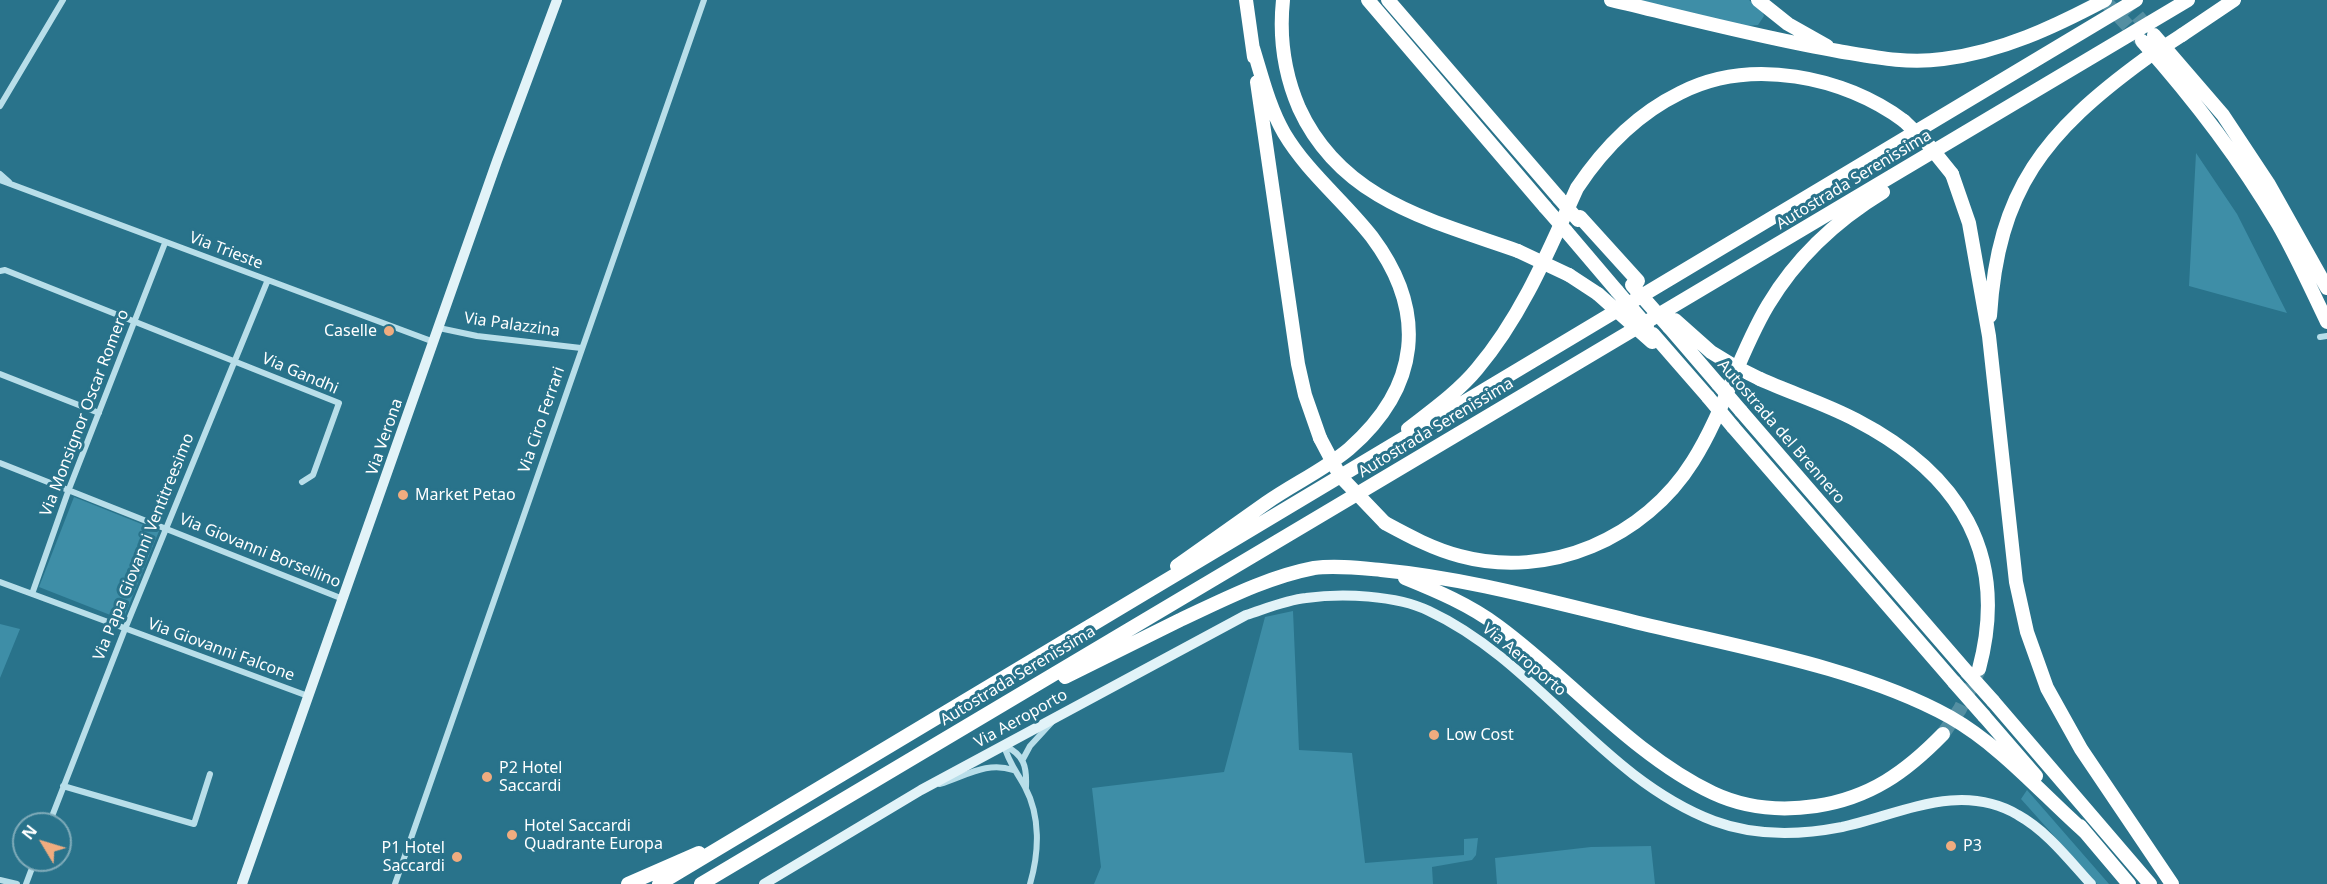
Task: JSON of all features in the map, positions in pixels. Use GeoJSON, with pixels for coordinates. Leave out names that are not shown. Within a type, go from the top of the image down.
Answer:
{"type":"FeatureCollection","features":[{"type":"Feature","properties":{"kind":"highway"},"geometry":{"type":"LineString","coordinates":[[1246,0],[1298,364],[1305,394],[1320,438],[1340,476],[1385,523],[1420,542],[1461,556],[1498,563],[1532,562],[1556,558],[1590,547],[1646,516],[1670,492],[1693,462],[1767,306],[1804,256],[1851,212],[1946,153],[2023,98]]}},
{"type":"Feature","properties":{"kind":"highway"},"geometry":{"type":"LineString","coordinates":[[1283,0],[1281,41],[1287,74],[1304,117],[1327,154],[1361,186],[1385,200],[1444,226],[1518,251],[1569,275],[1598,294],[1653,338]]}},
{"type":"Feature","properties":{"kind":"highway"},"geometry":{"type":"LineString","coordinates":[[1368,0],[1617,291],[1653,338]]}},
{"type":"Feature","properties":{"kind":"highway","name":"Autostrada del Brennero"},"geometry":{"type":"LineString","coordinates":[[1388,0],[1672,324],[1741,411],[1973,671],[1993,702],[2150,884]]}},
{"type":"Feature","properties":{"kind":"highway"},"geometry":{"type":"LineString","coordinates":[[1611,0],[1816,49],[1837,50],[1897,61],[1943,59],[1979,53],[2030,37],[2105,0]]}},
{"type":"Feature","properties":{"kind":"highway"},"geometry":{"type":"LineString","coordinates":[[1758,0],[1801,32],[1837,50]]}},
{"type":"Feature","properties":{"kind":"highway","name":"Autostrada Serenissima"},"geometry":{"type":"LineString","coordinates":[[659,884],[1362,465],[1670,276],[2136,0]]}},
{"type":"Feature","properties":{"kind":"highway","name":"Autostrada Serenissima"},"geometry":{"type":"LineString","coordinates":[[701,884],[2188,0]]}},
{"type":"Feature","properties":{"kind":"highway"},"geometry":{"type":"LineString","coordinates":[[1989,336],[1992,286],[1999,249],[2012,208],[2030,169],[2052,140],[2089,102],[2145,59],[2234,0]]}},
{"type":"Feature","properties":{"kind":"highway"},"geometry":{"type":"LineString","coordinates":[[2327,288],[2268,183],[2223,115],[2148,38],[2224,141],[2279,225],[2327,322]]}},
{"type":"Feature","properties":{"kind":"highway"},"geometry":{"type":"LineString","coordinates":[[1067,641],[1265,503],[1344,453],[1387,408],[1402,381],[1409,331],[1401,285],[1384,254],[1369,234],[1301,158],[1284,133],[1273,111],[1253,48]]}},
{"type":"Feature","properties":{"kind":"highway"},"geometry":{"type":"LineString","coordinates":[[1362,465],[1439,404],[1476,371],[1492,351],[1524,300],[1577,188],[1587,173],[1616,139],[1658,105],[1682,92],[1712,82],[1766,75],[1830,84],[1880,104],[1927,143],[1952,174],[1969,223],[1989,336],[2016,582],[2035,658],[2047,688],[2081,750],[2172,884]]}},
{"type":"Feature","properties":{"kind":"highway"},"geometry":{"type":"LineString","coordinates":[[1672,324],[1734,366],[1856,419],[1896,444],[1932,471],[1958,502],[1977,542],[1988,593],[1987,640],[1973,671]]}},
{"type":"Feature","properties":{"kind":"highway","name":"Autostrada del Brennero"},"geometry":{"type":"LineString","coordinates":[[1653,338],[1708,397],[2129,884]]}},
{"type":"Feature","properties":{"kind":"highway"},"geometry":{"type":"LineString","coordinates":[[977,720],[1208,607],[1270,580],[1316,568],[1389,571],[1499,589],[1827,669],[1896,692],[1949,717],[1977,734],[2085,832]]}},
{"type":"Feature","properties":{"kind":"highway"},"geometry":{"type":"LineString","coordinates":[[1389,571],[1448,596],[1497,625],[1649,752],[1700,786],[1743,803],[1788,810],[1835,803],[1876,789],[1914,764],[1943,734]]}},
{"type":"Feature","properties":{"kind":"highway"},"geometry":{"type":"LineString","coordinates":[[628,884],[679,860],[727,844]]}},
{"type":"Feature","properties":{"kind":"street"},"geometry":{"type":"LineString","coordinates":[[0,106],[63,0]]}},
{"type":"Feature","properties":{"kind":"street","name":"Via Verona"},"geometry":{"type":"LineString","coordinates":[[242,884],[497,160],[557,0]]}},
{"type":"Feature","properties":{"kind":"street","name":"Via Ciro Ferrari"},"geometry":{"type":"LineString","coordinates":[[395,884],[704,0]]}},
{"type":"Feature","properties":{"kind":"street","name":"Via Trieste"},"geometry":{"type":"LineString","coordinates":[[0,174],[9,182]]}},
{"type":"Feature","properties":{"kind":"street","name":"Via Trieste"},"geometry":{"type":"LineString","coordinates":[[0,180],[434,343]]}},
{"type":"Feature","properties":{"kind":"street","name":"Via Monsignor Oscar Romero"},"geometry":{"type":"LineString","coordinates":[[32,594],[69,489],[165,243]]}},
{"type":"Feature","properties":{"kind":"street"},"geometry":{"type":"LineString","coordinates":[[0,271],[5,270],[235,362]]}},
{"type":"Feature","properties":{"kind":"street","name":"Via Papa Giovanni Ventitreesimo"},"geometry":{"type":"LineString","coordinates":[[53,812],[267,282]]}},
{"type":"Feature","properties":{"kind":"street","name":"Via Palazzina"},"geometry":{"type":"LineString","coordinates":[[439,328],[477,336],[581,348]]}},
{"type":"Feature","properties":{"kind":"street","name":"Via Gandhi"},"geometry":{"type":"LineString","coordinates":[[235,362],[339,403],[313,475],[302,482]]}},
{"type":"Feature","properties":{"kind":"street"},"geometry":{"type":"LineString","coordinates":[[0,374],[99,413]]}},
{"type":"Feature","properties":{"kind":"street","name":"Via Giovanni Borsellino"},"geometry":{"type":"LineString","coordinates":[[0,463],[343,599]]}},
{"type":"Feature","properties":{"kind":"street","name":"Via Giovanni Falcone"},"geometry":{"type":"LineString","coordinates":[[0,582],[308,696]]}},
{"type":"Feature","properties":{"kind":"street","name":"Via Aeroporto"},"geometry":{"type":"LineString","coordinates":[[764,884],[921,790],[1246,615],[1304,598],[1342,596],[1382,599],[1427,610],[1472,635],[1648,788],[1684,809],[1709,819],[1755,831],[1794,834],[1841,827],[1932,801],[1981,800],[1998,805],[2035,826],[2091,884]]}},
{"type":"Feature","properties":{"kind":"street"},"geometry":{"type":"LineString","coordinates":[[1023,759],[1030,746],[1056,716]]}},
{"type":"Feature","properties":{"kind":"street"},"geometry":{"type":"LineString","coordinates":[[1004,745],[1016,751],[1023,759],[1027,774],[1026,788],[1038,834],[1037,861],[1030,884]]}},
{"type":"Feature","properties":{"kind":"street"},"geometry":{"type":"LineString","coordinates":[[1004,745],[1014,770],[1026,788]]}},
{"type":"Feature","properties":{"kind":"street"},"geometry":{"type":"LineString","coordinates":[[921,790],[985,767],[1000,766],[1014,770]]}},
{"type":"Feature","properties":{"kind":"street"},"geometry":{"type":"LineString","coordinates":[[63,786],[194,824],[210,774]]}},
{"type":"Feature","properties":{"kind":"street"},"geometry":{"type":"LineString","coordinates":[[0,880],[17,884]]}},
{"type":"Feature","properties":{"kind":"shaded area"},"geometry":{"type":"Polygon","coordinates":[[[1629,0],[1749,0],[1762,11],[1764,16],[1758,25],[1746,26],[1629,0]]]}},
{"type":"Feature","properties":{"kind":"shaded area"},"geometry":{"type":"Polygon","coordinates":[[[2196,153],[2237,214],[2287,313],[2189,286],[2196,153]]]}},
{"type":"Feature","properties":{"kind":"shaded area"},"geometry":{"type":"Polygon","coordinates":[[[74,497],[159,531],[123,620],[39,587],[74,497]]]}},
{"type":"Feature","properties":{"kind":"shaded area"},"geometry":{"type":"Polygon","coordinates":[[[1293,611],[1299,750],[1352,753],[1365,863],[1464,855],[1464,839],[1478,838],[1476,855],[1472,860],[1432,867],[1433,884],[1094,884],[1101,867],[1092,788],[1224,772],[1265,617],[1293,611]]]}},
{"type":"Feature","properties":{"kind":"shaded area"},"geometry":{"type":"Polygon","coordinates":[[[0,624],[20,629],[0,678],[0,624]]]}},
{"type":"Feature","properties":{"kind":"shaded area"},"geometry":{"type":"Polygon","coordinates":[[[2027,790],[2109,884],[2097,884],[2021,799],[2027,790]]]}},
{"type":"Feature","properties":{"kind":"shaded area"},"geometry":{"type":"Polygon","coordinates":[[[1651,846],[1655,884],[1497,884],[1495,858],[1591,847],[1651,846]]]}},
{"type":"Feature","properties":{"kind":"tunnel"},"geometry":{"type":"LineString","coordinates":[[2104,0],[2141,40]]}},
{"type":"Feature","properties":{"kind":"tunnel"},"geometry":{"type":"LineString","coordinates":[[2124,0],[2152,33]]}},
{"type":"Feature","properties":{"kind":"tunnel"},"geometry":{"type":"LineString","coordinates":[[1943,734],[1960,709],[1979,670]]}},
{"type":"Feature","properties":{"kind":"place","name":"Caselle"},"geometry":{"type":"Point","coordinates":[389,331]}},
{"type":"Feature","properties":{"kind":"place","name":"Market Petao"},"geometry":{"type":"Point","coordinates":[403,495]}},
{"type":"Feature","properties":{"kind":"place","name":"Low Cost"},"geometry":{"type":"Point","coordinates":[1434,735]}},
{"type":"Feature","properties":{"kind":"place","name":"P2 Hotel Saccardi"},"geometry":{"type":"Point","coordinates":[487,777]}},
{"type":"Feature","properties":{"kind":"place","name":"Hotel Saccardi Quadrante Europa"},"geometry":{"type":"Point","coordinates":[512,835]}},
{"type":"Feature","properties":{"kind":"place","name":"P3"},"geometry":{"type":"Point","coordinates":[1951,846]}},
{"type":"Feature","properties":{"kind":"place","name":"P1 Hotel Saccardi"},"geometry":{"type":"Point","coordinates":[457,857]}}]}
